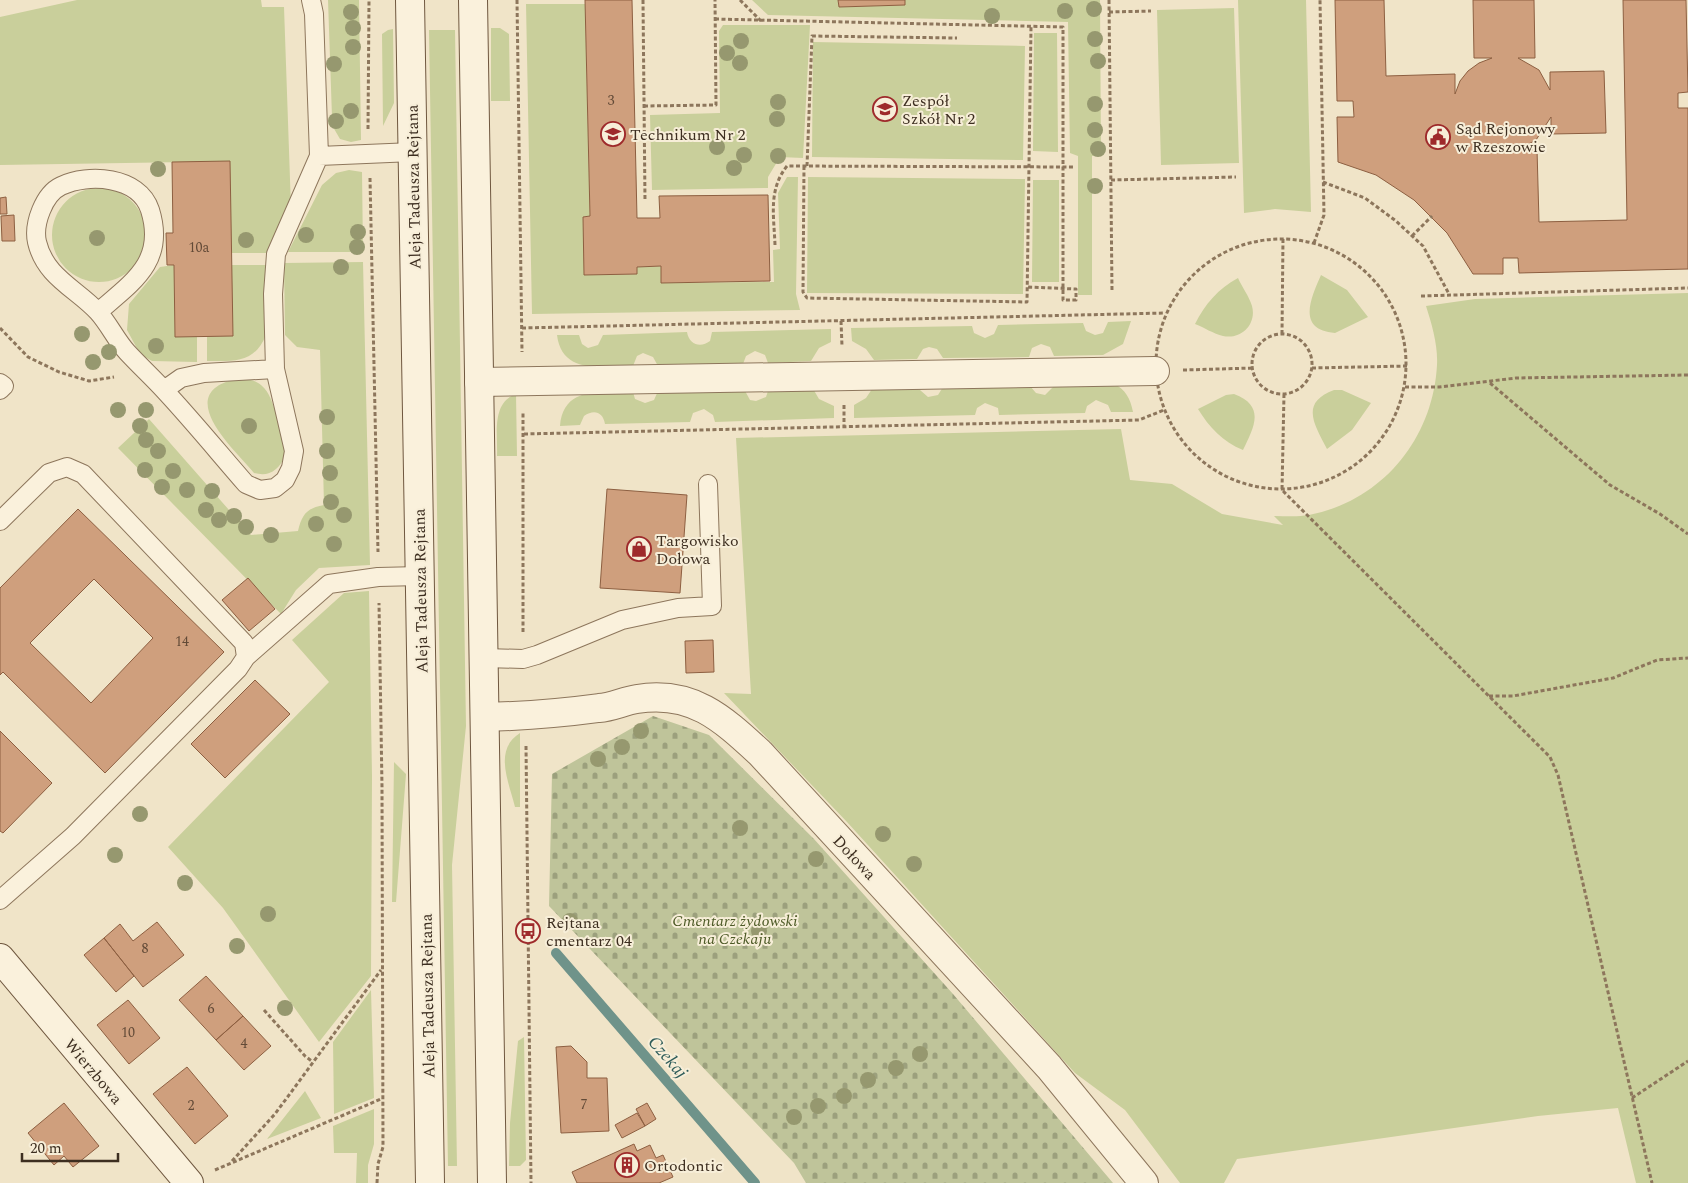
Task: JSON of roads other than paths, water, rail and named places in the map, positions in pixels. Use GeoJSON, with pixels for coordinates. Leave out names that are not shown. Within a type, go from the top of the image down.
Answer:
{"type":"FeatureCollection","features":[{"type":"Feature","properties":{"kind":"main road","name":"Aleja Tadeusza Rejtana"},"geometry":{"type":"LineString","coordinates":[[410,0],[430,1183]]}},
{"type":"Feature","properties":{"kind":"main road"},"geometry":{"type":"LineString","coordinates":[[473,0],[492,1183]]}},
{"type":"Feature","properties":{"kind":"main road"},"geometry":{"type":"LineString","coordinates":[[479,382],[1165,370]]}},
{"type":"Feature","properties":{"kind":"main road","name":"Dołowa"},"geometry":{"type":"LineString","coordinates":[[485,717],[602,708],[635,699],[656,697],[677,698],[706,708],[730,725],[760,753],[1049,1067],[1144,1183]]}},
{"type":"Feature","properties":{"kind":"main road","name":"Wierzbowa"},"geometry":{"type":"LineString","coordinates":[[0,958],[198,1178]]}},
{"type":"Feature","properties":{"kind":"lane"},"geometry":{"type":"LineString","coordinates":[[98,312],[135,280],[149,261],[154,239],[154,224],[148,203],[133,188],[112,180],[87,179],[60,186],[45,202],[38,219],[37,241],[46,263],[68,289],[98,312],[125,350],[164,390],[246,484],[260,490],[275,488],[284,480],[292,468],[294,451],[275,370],[272,294],[276,254],[319,156],[314,14],[311,0]]}},
{"type":"Feature","properties":{"kind":"lane"},"geometry":{"type":"LineString","coordinates":[[319,156],[413,152]]}},
{"type":"Feature","properties":{"kind":"lane"},"geometry":{"type":"LineString","coordinates":[[164,390],[181,378],[196,375],[275,370]]}},
{"type":"Feature","properties":{"kind":"lane"},"geometry":{"type":"LineString","coordinates":[[0,382],[4,386],[0,390]]}},
{"type":"Feature","properties":{"kind":"lane"},"geometry":{"type":"LineString","coordinates":[[0,522],[49,473],[67,467],[83,474],[244,643],[246,656]]}},
{"type":"Feature","properties":{"kind":"lane"},"geometry":{"type":"LineString","coordinates":[[484,658],[523,659],[537,656],[622,620],[678,608],[712,606],[708,484]]}},
{"type":"Feature","properties":{"kind":"lane"},"geometry":{"type":"LineString","coordinates":[[0,900],[73,836],[238,669],[246,656],[329,584],[378,577],[420,576]]}},
{"type":"Feature","properties":{"kind":"waterway","name":"Czekaj"},"geometry":{"type":"LineString","coordinates":[[556,953],[755,1183]]}},
{"type":"Feature","properties":{"kind":"place","name":"Zespół Szkół Nr 2"},"geometry":{"type":"Point","coordinates":[885,109]}},
{"type":"Feature","properties":{"kind":"place","name":"Technikum Nr 2"},"geometry":{"type":"Point","coordinates":[613,134]}},
{"type":"Feature","properties":{"kind":"place","name":"Sąd Rejonowy w Rzeszowie"},"geometry":{"type":"Point","coordinates":[1438,137]}},
{"type":"Feature","properties":{"kind":"place","name":"Targowisko Dołowa"},"geometry":{"type":"Point","coordinates":[639,549]}},
{"type":"Feature","properties":{"kind":"place","name":"Rejtana cmentarz 04"},"geometry":{"type":"Point","coordinates":[528,931]}},
{"type":"Feature","properties":{"kind":"place","name":"Ortodontic"},"geometry":{"type":"Point","coordinates":[627,1165]}},
{"type":"Feature","properties":{"kind":"park label","name":"Cmentarz żydowski na Czekaju"},"geometry":{"type":"Point","coordinates":[735,929]}}]}
